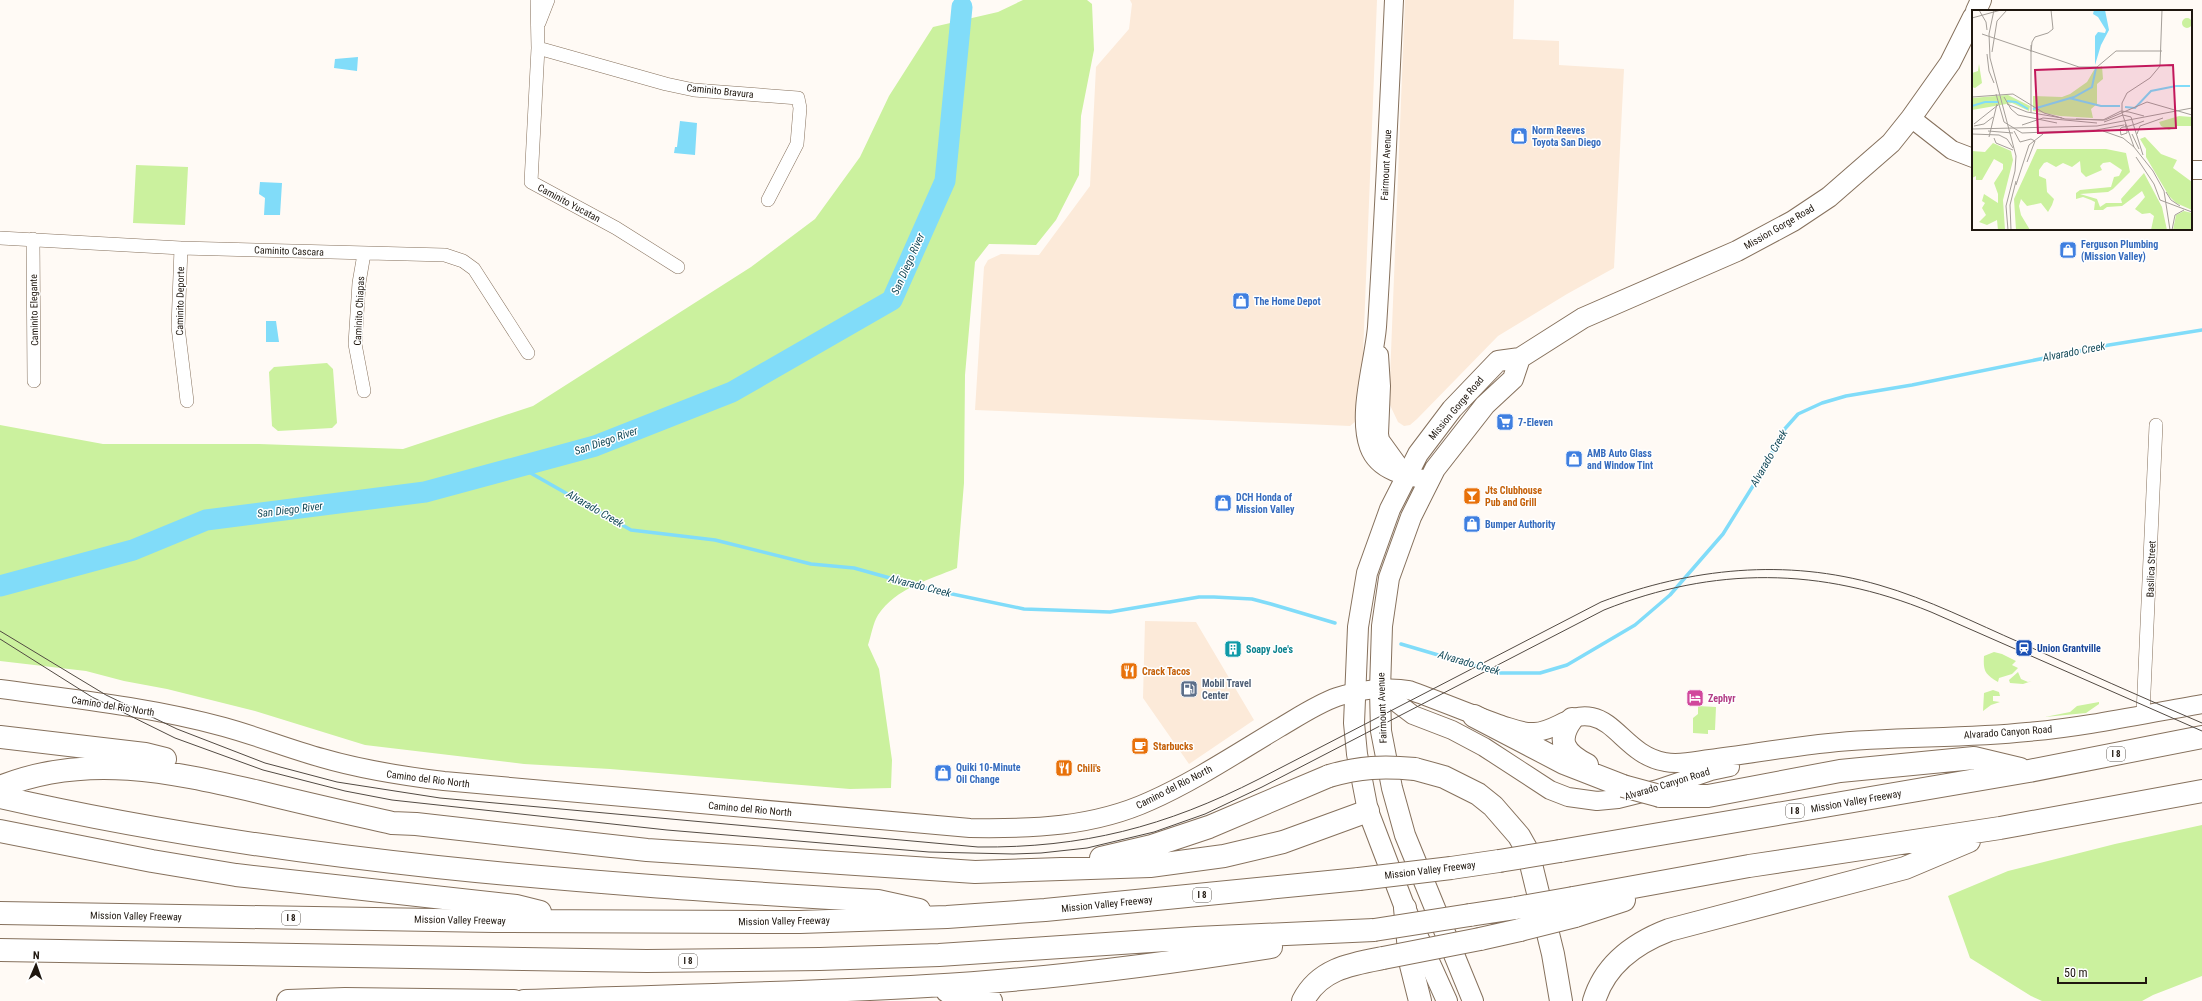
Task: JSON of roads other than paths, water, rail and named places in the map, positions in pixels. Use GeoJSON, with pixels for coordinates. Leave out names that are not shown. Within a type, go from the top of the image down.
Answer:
{"type":"FeatureCollection","features":[{"type":"Feature","properties":{"kind":"highway"},"geometry":{"type":"LineString","coordinates":[[1474,716],[1564,763],[1615,784],[1659,792],[1708,796],[1840,770],[1974,758],[2029,772]]}},
{"type":"Feature","properties":{"kind":"highway"},"geometry":{"type":"LineString","coordinates":[[1572,718],[1563,735],[1563,743],[1568,752],[1577,760],[1597,770],[1615,784]]}},
{"type":"Feature","properties":{"kind":"highway"},"geometry":{"type":"LineString","coordinates":[[0,737],[145,754],[400,817],[416,824]]}},
{"type":"Feature","properties":{"kind":"highway","name":"Mission Valley Freeway"},"geometry":{"type":"LineString","coordinates":[[0,913],[582,922],[800,922],[947,917],[1053,910],[1359,879],[1500,861],[2029,772],[2202,737]]}},
{"type":"Feature","properties":{"kind":"highway"},"geometry":{"type":"LineString","coordinates":[[1045,871],[1152,846],[1209,827],[1329,776],[1348,771],[1380,766],[1415,769],[1444,778],[1478,794],[1493,806],[1519,836],[1528,852],[1553,954],[1561,1001]]}},
{"type":"Feature","properties":{"kind":"highway"},"geometry":{"type":"LineString","coordinates":[[0,787],[12,782],[56,771],[100,767],[141,768],[212,782],[392,823],[416,824],[655,851],[975,872],[1045,871],[1150,866],[1224,856],[1283,842],[1368,811]]}},
{"type":"Feature","properties":{"kind":"highway","name":"I 8"},"geometry":{"type":"LineString","coordinates":[[0,950],[647,961],[737,961],[939,955],[1196,938],[1374,930],[1516,908],[1574,907],[1699,876],[2000,828],[2202,791]]}},
{"type":"Feature","properties":{"kind":"highway"},"geometry":{"type":"LineString","coordinates":[[0,797],[194,835],[352,858],[610,884],[878,901],[947,917]]}},
{"type":"Feature","properties":{"kind":"highway"},"geometry":{"type":"LineString","coordinates":[[1594,1001],[1600,986],[1615,963],[1635,946],[1650,937],[1670,930],[1905,868],[2000,828]]}},
{"type":"Feature","properties":{"kind":"highway"},"geometry":{"type":"LineString","coordinates":[[0,831],[229,874],[516,906],[582,922]]}},
{"type":"Feature","properties":{"kind":"highway"},"geometry":{"type":"LineString","coordinates":[[1303,1001],[1311,988],[1321,978],[1339,968],[1520,930],[1574,907]]}},
{"type":"Feature","properties":{"kind":"highway"},"geometry":{"type":"LineString","coordinates":[[1405,908],[1410,961],[1420,1001]]}},
{"type":"Feature","properties":{"kind":"highway"},"geometry":{"type":"LineString","coordinates":[[524,1001],[927,986],[999,981],[1184,961],[1374,930]]}},
{"type":"Feature","properties":{"kind":"highway"},"geometry":{"type":"LineString","coordinates":[[927,986],[991,1001]]}},
{"type":"Feature","properties":{"kind":"highway"},"geometry":{"type":"LineString","coordinates":[[288,1001],[345,999],[514,1001]]}},
{"type":"Feature","properties":{"kind":"main road"},"geometry":{"type":"LineString","coordinates":[[1976,10],[1981,0]]}},
{"type":"Feature","properties":{"kind":"main road","name":"Mission Gorge Road"},"geometry":{"type":"LineString","coordinates":[[1406,477],[1418,454],[1472,386],[1498,361],[1520,358],[1583,318],[1737,251],[1793,221],[1829,197],[1891,142],[1912,118],[1950,63],[1972,19]]}},
{"type":"Feature","properties":{"kind":"main road","name":"Mission Gorge Road"},"geometry":{"type":"LineString","coordinates":[[1430,480],[1435,469],[1464,430],[1512,379],[1520,358]]}},
{"type":"Feature","properties":{"kind":"main road"},"geometry":{"type":"LineString","coordinates":[[1406,477],[1390,509],[1367,573],[1358,627],[1354,693],[1354,723],[1357,754],[1368,811],[1405,908],[1447,1001]]}},
{"type":"Feature","properties":{"kind":"main road","name":"Fairmount Avenue"},"geometry":{"type":"LineString","coordinates":[[1430,480],[1411,517],[1388,581],[1382,626],[1380,690],[1382,739],[1392,788],[1405,835],[1473,1001]]}},
{"type":"Feature","properties":{"kind":"street","name":"Caminito Yucatan"},"geometry":{"type":"LineString","coordinates":[[537,0],[538,48],[530,182],[616,228],[678,267]]}},
{"type":"Feature","properties":{"kind":"street","name":"Caminito Yucatan"},"geometry":{"type":"LineString","coordinates":[[537,28],[548,0]]}},
{"type":"Feature","properties":{"kind":"street","name":"Fairmount Avenue"},"geometry":{"type":"LineString","coordinates":[[1394,0],[1377,329],[1382,386],[1379,434],[1384,446],[1406,477]]}},
{"type":"Feature","properties":{"kind":"street","name":"Caminito Bravura"},"geometry":{"type":"LineString","coordinates":[[538,48],[666,84],[687,88],[798,98],[800,108],[797,144],[768,200]]}},
{"type":"Feature","properties":{"kind":"street"},"geometry":{"type":"LineString","coordinates":[[1912,118],[1952,150],[1972,158]]}},
{"type":"Feature","properties":{"kind":"street","name":"Caminito Cascara"},"geometry":{"type":"LineString","coordinates":[[0,238],[181,248],[445,255],[462,261],[474,269],[528,353]]}},
{"type":"Feature","properties":{"kind":"street","name":"Caminito Elegante"},"geometry":{"type":"LineString","coordinates":[[33,240],[34,381]]}},
{"type":"Feature","properties":{"kind":"street","name":"Caminito Deporte"},"geometry":{"type":"LineString","coordinates":[[181,248],[178,327],[187,401]]}},
{"type":"Feature","properties":{"kind":"street","name":"Caminito Chiapas"},"geometry":{"type":"LineString","coordinates":[[364,254],[359,283],[355,344],[364,391]]}},
{"type":"Feature","properties":{"kind":"street","name":"Basilica Street"},"geometry":{"type":"LineString","coordinates":[[2143,714],[2156,425]]}},
{"type":"Feature","properties":{"kind":"street"},"geometry":{"type":"LineString","coordinates":[[1406,477],[1430,480]]}},
{"type":"Feature","properties":{"kind":"street","name":"Camino del Rio North"},"geometry":{"type":"LineString","coordinates":[[0,689],[94,702],[224,727],[322,758],[385,774],[444,782],[970,828],[1022,829],[1090,821],[1150,801],[1321,704],[1354,693],[1399,688],[1409,690],[1474,716]]}},
{"type":"Feature","properties":{"kind":"street","name":"Alvarado Canyon Road"},"geometry":{"type":"LineString","coordinates":[[1380,690],[1413,714],[1452,730],[1484,747],[1550,790],[1568,797],[1597,800],[1618,799],[1659,792],[1711,771],[1812,745]]}},
{"type":"Feature","properties":{"kind":"street","name":"Alvarado Canyon Road"},"geometry":{"type":"LineString","coordinates":[[1474,716],[1519,730],[1534,732],[1548,730],[1558,723],[1581,716],[1599,720],[1638,752],[1655,760],[1674,763],[1757,754],[1812,745],[1888,739],[2026,732],[2071,727],[2202,704]]}},
{"type":"Feature","properties":{"kind":"street"},"geometry":{"type":"LineString","coordinates":[[1659,792],[1674,763]]}},
{"type":"Feature","properties":{"kind":"water"},"geometry":{"type":"Polygon","coordinates":[[[358,57],[357,71],[334,68],[335,59],[358,57]]]}},
{"type":"Feature","properties":{"kind":"water"},"geometry":{"type":"Polygon","coordinates":[[[680,121],[697,123],[695,155],[674,153],[675,147],[677,147],[680,121]]]}},
{"type":"Feature","properties":{"kind":"water"},"geometry":{"type":"Polygon","coordinates":[[[260,182],[282,183],[280,215],[264,215],[265,198],[259,194],[260,182]]]}},
{"type":"Feature","properties":{"kind":"water"},"geometry":{"type":"Polygon","coordinates":[[[266,321],[276,321],[279,342],[266,342],[266,321]]]}},
{"type":"Feature","properties":{"kind":"waterway","name":"San Diego River"},"geometry":{"type":"LineString","coordinates":[[0,586],[133,550],[206,520],[425,492],[595,446],[732,392],[892,300],[945,181],[962,7]]}},
{"type":"Feature","properties":{"kind":"waterway","name":"Alvarado Creek"},"geometry":{"type":"LineString","coordinates":[[1401,644],[1499,673],[1540,673],[1567,665],[1635,625],[1670,595],[1723,534],[1766,465],[1782,432],[1798,414],[1822,403],[1846,396],[1912,385],[2109,345],[2202,330]]}},
{"type":"Feature","properties":{"kind":"waterway","name":"Alvarado Creek"},"geometry":{"type":"LineString","coordinates":[[520,467],[631,530],[715,540],[811,564],[854,568],[933,590],[1024,609],[1110,612],[1199,597],[1214,597],[1252,599],[1335,623]]}},
{"type":"Feature","properties":{"kind":"tram line"},"geometry":{"type":"LineString","coordinates":[[0,631],[106,695],[177,729],[265,763],[337,782],[440,798],[978,847],[1053,844],[1088,839],[1156,822],[1190,810],[1259,779],[1601,602],[1635,590],[1669,581],[1739,571],[1809,571],[1879,585],[1915,597],[1951,612],[2202,723]]}},
{"type":"Feature","properties":{"kind":"tram line"},"geometry":{"type":"LineString","coordinates":[[0,639],[92,697],[175,738],[263,770],[345,791],[392,800],[667,830],[929,852],[1013,854],[1041,853],[1087,848],[1154,832],[1205,814],[1262,787],[1604,610],[1645,596],[1686,585],[1727,579],[1768,578],[1808,580],[1849,587],[1890,597],[1931,612],[2202,731]]}},
{"type":"Feature","properties":{"kind":"place","name":"Norm Reeves Toyota San Diego"},"geometry":{"type":"Point","coordinates":[1519,136]}},
{"type":"Feature","properties":{"kind":"place","name":"Ferguson Plumbing (Mission Valley)"},"geometry":{"type":"Point","coordinates":[2068,250]}},
{"type":"Feature","properties":{"kind":"place","name":"The Home Depot"},"geometry":{"type":"Point","coordinates":[1241,301]}},
{"type":"Feature","properties":{"kind":"place","name":"7-Eleven"},"geometry":{"type":"Point","coordinates":[1505,422]}},
{"type":"Feature","properties":{"kind":"place","name":"AMB Auto Glass and Window Tint"},"geometry":{"type":"Point","coordinates":[1574,459]}},
{"type":"Feature","properties":{"kind":"place","name":"Jts Clubhouse Pub and Grill"},"geometry":{"type":"Point","coordinates":[1472,496]}},
{"type":"Feature","properties":{"kind":"place","name":"DCH Honda of Mission Valley"},"geometry":{"type":"Point","coordinates":[1223,503]}},
{"type":"Feature","properties":{"kind":"place","name":"Bumper Authority"},"geometry":{"type":"Point","coordinates":[1472,524]}},
{"type":"Feature","properties":{"kind":"place","name":"Union Grantville"},"geometry":{"type":"Point","coordinates":[2024,648]}},
{"type":"Feature","properties":{"kind":"place","name":"Soapy Joe's"},"geometry":{"type":"Point","coordinates":[1233,649]}},
{"type":"Feature","properties":{"kind":"place","name":"Crack Tacos"},"geometry":{"type":"Point","coordinates":[1129,671]}},
{"type":"Feature","properties":{"kind":"place","name":"Mobil Travel Center"},"geometry":{"type":"Point","coordinates":[1189,689]}},
{"type":"Feature","properties":{"kind":"place","name":"Zephyr"},"geometry":{"type":"Point","coordinates":[1695,698]}},
{"type":"Feature","properties":{"kind":"place","name":"Starbucks"},"geometry":{"type":"Point","coordinates":[1140,746]}},
{"type":"Feature","properties":{"kind":"place","name":"Chili's"},"geometry":{"type":"Point","coordinates":[1064,768]}},
{"type":"Feature","properties":{"kind":"place","name":"Quiki 10-Minute Oil Change"},"geometry":{"type":"Point","coordinates":[943,773]}}]}
